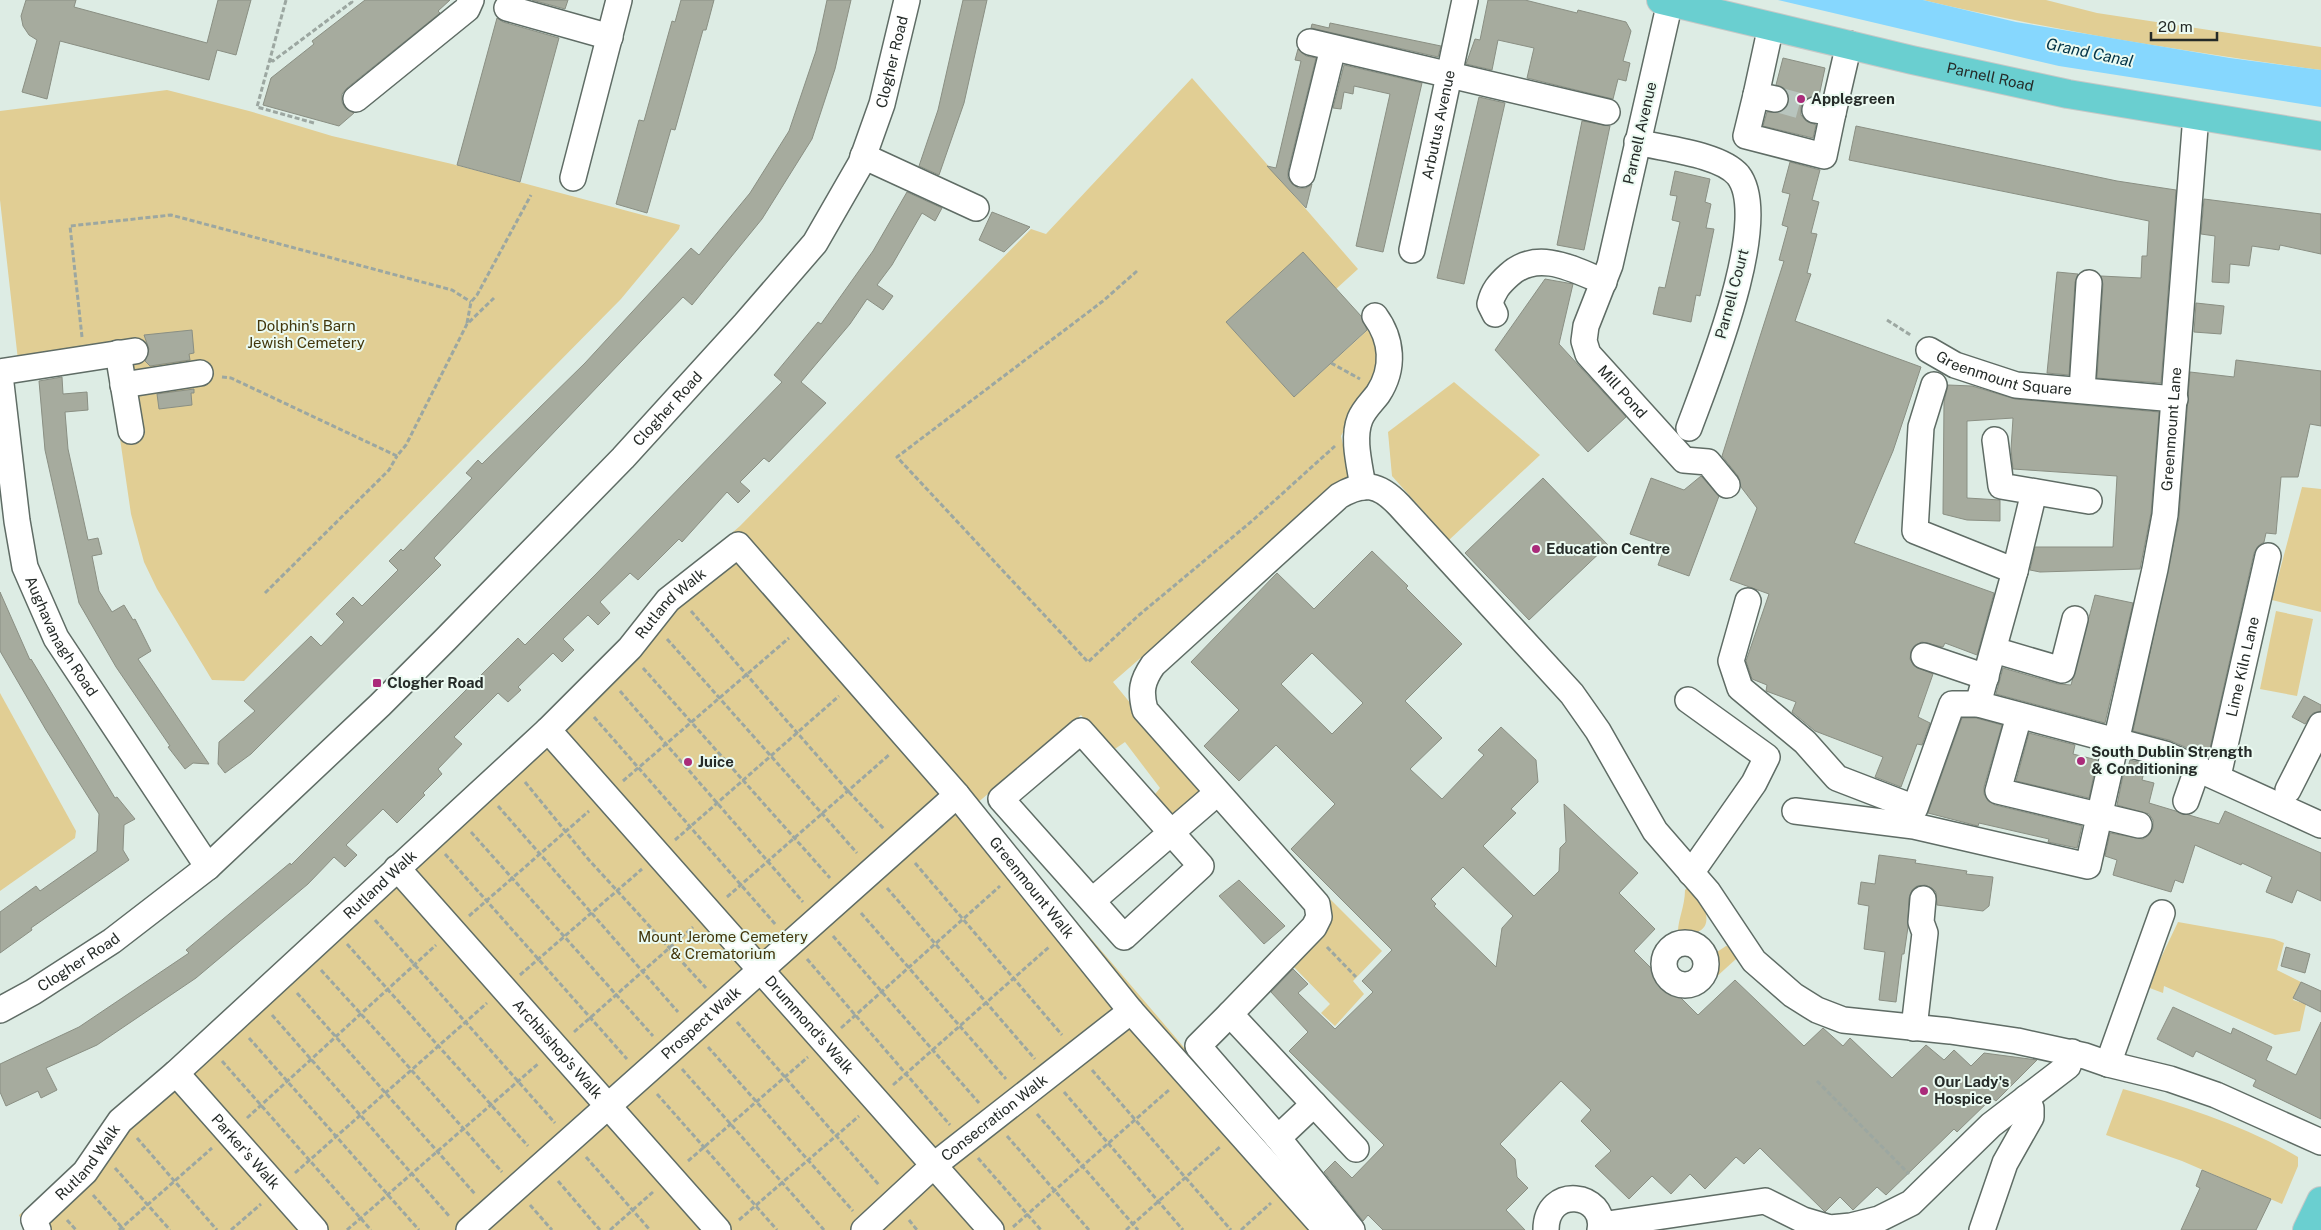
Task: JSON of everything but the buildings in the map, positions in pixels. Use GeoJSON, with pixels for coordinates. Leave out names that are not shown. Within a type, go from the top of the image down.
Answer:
{"type":"FeatureCollection","features":[{"type":"Feature","properties":{"kind":"main road","name":"Parnell Road"},"geometry":{"type":"LineString","coordinates":[[1666,1],[2068,94],[2321,136]]}},
{"type":"Feature","properties":{"kind":"main road"},"geometry":{"type":"LineString","coordinates":[[2307,1230],[2321,1201]]}},
{"type":"Feature","properties":{"kind":"street"},"geometry":{"type":"LineString","coordinates":[[356,99],[467,9],[471,0]]}},
{"type":"Feature","properties":{"kind":"street"},"geometry":{"type":"LineString","coordinates":[[574,178],[620,0]]}},
{"type":"Feature","properties":{"kind":"street","name":"Clogher Road"},"geometry":{"type":"LineString","coordinates":[[0,1010],[33,992],[112,941],[208,867],[380,705],[623,458],[745,324],[815,243],[863,156],[882,104],[907,0]]}},
{"type":"Feature","properties":{"kind":"street","name":"Arbutus Avenue"},"geometry":{"type":"LineString","coordinates":[[1412,250],[1465,0]]}},
{"type":"Feature","properties":{"kind":"street","name":"Parnell Avenue"},"geometry":{"type":"LineString","coordinates":[[1607,273],[1638,142],[1666,1]]}},
{"type":"Feature","properties":{"kind":"street"},"geometry":{"type":"LineString","coordinates":[[507,8],[610,37]]}},
{"type":"Feature","properties":{"kind":"street"},"geometry":{"type":"LineString","coordinates":[[1771,26],[1766,97],[1746,136],[1824,156],[1824,112],[1849,44]]}},
{"type":"Feature","properties":{"kind":"street"},"geometry":{"type":"LineString","coordinates":[[1302,174],[1322,45],[1607,112]]}},
{"type":"Feature","properties":{"kind":"street","name":"Greenmount Lane"},"geometry":{"type":"LineString","coordinates":[[1795,810],[1914,826],[2088,866],[2155,569],[2165,515],[2196,115]]}},
{"type":"Feature","properties":{"kind":"street","name":"Parnell Court"},"geometry":{"type":"LineString","coordinates":[[1638,142],[1719,161],[1737,175],[1746,190],[1749,212],[1744,256],[1721,337],[1689,428]]}},
{"type":"Feature","properties":{"kind":"street"},"geometry":{"type":"LineString","coordinates":[[863,156],[976,208]]}},
{"type":"Feature","properties":{"kind":"street"},"geometry":{"type":"LineString","coordinates":[[1495,314],[1490,304],[1492,294],[1518,268],[1538,261],[1607,273]]}},
{"type":"Feature","properties":{"kind":"street","name":"Mill Pond"},"geometry":{"type":"LineString","coordinates":[[1607,273],[1586,326],[1584,340],[1588,354],[1684,460],[1708,462],[1727,485]]}},
{"type":"Feature","properties":{"kind":"street","name":"Greenmount Square"},"geometry":{"type":"LineString","coordinates":[[2082,390],[2089,282]]}},
{"type":"Feature","properties":{"kind":"street"},"geometry":{"type":"LineString","coordinates":[[1363,487],[1359,459],[1358,427],[1360,418],[1382,388],[1387,371],[1389,341],[1385,329],[1375,316]]}},
{"type":"Feature","properties":{"kind":"street","name":"Greenmount Square"},"geometry":{"type":"LineString","coordinates":[[1929,350],[1955,365],[2016,384],[2175,398]]}},
{"type":"Feature","properties":{"kind":"street"},"geometry":{"type":"LineString","coordinates":[[0,373],[126,352],[123,385],[131,431]]}},
{"type":"Feature","properties":{"kind":"street","name":"Aughavanagh Road"},"geometry":{"type":"LineString","coordinates":[[0,373],[9,521],[25,566],[56,638],[208,867]]}},
{"type":"Feature","properties":{"kind":"street"},"geometry":{"type":"LineString","coordinates":[[123,385],[200,373]]}},
{"type":"Feature","properties":{"kind":"street"},"geometry":{"type":"LineString","coordinates":[[1934,385],[1921,428],[1915,531],[2015,571]]}},
{"type":"Feature","properties":{"kind":"street"},"geometry":{"type":"LineString","coordinates":[[1995,440],[2001,486],[2089,500]]}},
{"type":"Feature","properties":{"kind":"street"},"geometry":{"type":"LineString","coordinates":[[1352,1230],[1278,1138],[1198,1046],[1311,930],[1319,917],[1317,904],[1145,710],[1141,697],[1144,679],[1153,665],[1339,496],[1352,489],[1363,487],[1374,487],[1386,491],[1572,694],[1598,730],[1655,831],[1708,892],[1730,928],[1754,961],[1793,996],[1817,1010],[1844,1020],[2017,1041],[2072,1052],[2216,1094],[2321,1142]]}},
{"type":"Feature","properties":{"kind":"street"},"geometry":{"type":"LineString","coordinates":[[1978,704],[2015,571],[2034,492]]}},
{"type":"Feature","properties":{"kind":"street","name":"Rutland Walk"},"geometry":{"type":"LineString","coordinates":[[38,1230],[34,1220],[79,1178],[121,1119],[207,1044],[548,730],[628,651],[668,600],[738,545]]}},
{"type":"Feature","properties":{"kind":"street","name":"Greenmount Walk"},"geometry":{"type":"LineString","coordinates":[[738,545],[956,795],[1131,1011],[1326,1230]]}},
{"type":"Feature","properties":{"kind":"street","name":"Lime Kiln Lane"},"geometry":{"type":"LineString","coordinates":[[2186,801],[2208,771],[2268,556]]}},
{"type":"Feature","properties":{"kind":"street"},"geometry":{"type":"LineString","coordinates":[[1748,601],[1732,661],[1740,688],[1805,742],[1837,778],[1915,808],[1952,704],[1978,704],[2165,754],[2208,771],[2321,825]]}},
{"type":"Feature","properties":{"kind":"street"},"geometry":{"type":"LineString","coordinates":[[1994,650],[2062,670],[2075,619]]}},
{"type":"Feature","properties":{"kind":"street"},"geometry":{"type":"LineString","coordinates":[[1924,656],[1986,677]]}},
{"type":"Feature","properties":{"kind":"street"},"geometry":{"type":"LineString","coordinates":[[1688,700],[1768,757],[1754,783],[1692,872]]}},
{"type":"Feature","properties":{"kind":"street"},"geometry":{"type":"LineString","coordinates":[[2018,716],[1998,791],[2139,825]]}},
{"type":"Feature","properties":{"kind":"street"},"geometry":{"type":"LineString","coordinates":[[2288,790],[2321,725]]}},
{"type":"Feature","properties":{"kind":"street","name":"Drummond's Walk"},"geometry":{"type":"LineString","coordinates":[[548,730],[991,1230]]}},
{"type":"Feature","properties":{"kind":"street"},"geometry":{"type":"LineString","coordinates":[[1081,731],[1170,834],[1201,866],[1124,938],[1092,901],[1001,799],[1081,731]]}},
{"type":"Feature","properties":{"kind":"street"},"geometry":{"type":"LineString","coordinates":[[1092,901],[1218,793]]}},
{"type":"Feature","properties":{"kind":"street","name":"Prospect Walk"},"geometry":{"type":"LineString","coordinates":[[462,1226],[490,1211],[956,795]]}},
{"type":"Feature","properties":{"kind":"street","name":"Archbishop's Walk"},"geometry":{"type":"LineString","coordinates":[[397,868],[608,1106],[727,1227]]}},
{"type":"Feature","properties":{"kind":"street"},"geometry":{"type":"LineString","coordinates":[[1914,1028],[1925,933],[1921,922],[1923,899]]}},
{"type":"Feature","properties":{"kind":"street"},"geometry":{"type":"LineString","coordinates":[[2108,1064],[2162,913]]}},
{"type":"Feature","properties":{"kind":"street"},"geometry":{"type":"LineString","coordinates":[[1700,950],[1730,928]]}},
{"type":"Feature","properties":{"kind":"street","name":"Consecration Walk"},"geometry":{"type":"LineString","coordinates":[[866,1228],[934,1166],[1131,1011]]}},
{"type":"Feature","properties":{"kind":"street"},"geometry":{"type":"LineString","coordinates":[[1230,1014],[1356,1149]]}},
{"type":"Feature","properties":{"kind":"street"},"geometry":{"type":"LineString","coordinates":[[1546,1230],[1546,1219],[1550,1210],[1573,1189],[1582,1200],[1592,1205],[1598,1212],[1601,1228],[1765,1201],[1779,1220],[1809,1223],[1830,1228],[1851,1226],[1879,1219],[1911,1204],[1991,1125],[2068,1066],[2072,1052]]}},
{"type":"Feature","properties":{"kind":"street","name":"Parker's Walk"},"geometry":{"type":"LineString","coordinates":[[176,1072],[315,1230]]}},
{"type":"Feature","properties":{"kind":"street"},"geometry":{"type":"LineString","coordinates":[[1982,1230],[2005,1163],[2031,1117],[2031,1108],[2026,1098]]}},
{"type":"Feature","properties":{"kind":"street"},"geometry":{"type":"LineString","coordinates":[[1278,1138],[1314,1104]]}},
{"type":"Feature","properties":{"kind":"path"},"geometry":{"type":"LineString","coordinates":[[286,0],[257,107],[314,123]]}},
{"type":"Feature","properties":{"kind":"path"},"geometry":{"type":"LineString","coordinates":[[270,60],[273,61],[352,2],[350,0]]}},
{"type":"Feature","properties":{"kind":"path"},"geometry":{"type":"LineString","coordinates":[[265,593],[389,470],[406,445],[467,324],[471,302],[478,295],[531,195]]}},
{"type":"Feature","properties":{"kind":"path"},"geometry":{"type":"LineString","coordinates":[[84,358],[70,226],[171,215],[452,290],[471,302]]}},
{"type":"Feature","properties":{"kind":"path"},"geometry":{"type":"LineString","coordinates":[[1137,271],[1103,300],[897,457],[1088,662],[1139,615],[1252,521],[1358,427]]}},
{"type":"Feature","properties":{"kind":"path"},"geometry":{"type":"LineString","coordinates":[[467,324],[494,298]]}},
{"type":"Feature","properties":{"kind":"path"},"geometry":{"type":"LineString","coordinates":[[1887,320],[1923,342],[1929,350]]}},
{"type":"Feature","properties":{"kind":"path"},"geometry":{"type":"LineString","coordinates":[[1331,363],[1353,376],[1382,388]]}},
{"type":"Feature","properties":{"kind":"path"},"geometry":{"type":"LineString","coordinates":[[200,373],[231,378],[397,456]]}},
{"type":"Feature","properties":{"kind":"path"},"geometry":{"type":"LineString","coordinates":[[678,593],[694,616],[848,791],[900,845],[1231,1230]]}},
{"type":"Feature","properties":{"kind":"path"},"geometry":{"type":"LineString","coordinates":[[651,622],[772,756],[988,1002],[1183,1230]]}},
{"type":"Feature","properties":{"kind":"path"},"geometry":{"type":"LineString","coordinates":[[628,651],[795,837],[1138,1230]]}},
{"type":"Feature","properties":{"kind":"path"},"geometry":{"type":"LineString","coordinates":[[605,674],[1089,1230]]}},
{"type":"Feature","properties":{"kind":"path"},"geometry":{"type":"LineString","coordinates":[[231,1230],[504,988],[797,734],[856,680]]}},
{"type":"Feature","properties":{"kind":"path"},"geometry":{"type":"LineString","coordinates":[[578,700],[792,942],[1041,1230]]}},
{"type":"Feature","properties":{"kind":"path"},"geometry":{"type":"LineString","coordinates":[[347,1230],[908,739]]}},
{"type":"Feature","properties":{"kind":"path"},"geometry":{"type":"LineString","coordinates":[[484,789],[866,1228]]}},
{"type":"Feature","properties":{"kind":"path"},"geometry":{"type":"LineString","coordinates":[[455,815],[824,1230]]}},
{"type":"Feature","properties":{"kind":"path"},"geometry":{"type":"LineString","coordinates":[[430,838],[778,1230]]}},
{"type":"Feature","properties":{"kind":"path"},"geometry":{"type":"LineString","coordinates":[[360,902],[650,1230]]}},
{"type":"Feature","properties":{"kind":"path"},"geometry":{"type":"LineString","coordinates":[[333,928],[600,1230]]}},
{"type":"Feature","properties":{"kind":"path"},"geometry":{"type":"LineString","coordinates":[[727,1227],[756,1206],[1044,953],[1065,930]]}},
{"type":"Feature","properties":{"kind":"path"},"geometry":{"type":"LineString","coordinates":[[1311,930],[1356,978]]}},
{"type":"Feature","properties":{"kind":"path"},"geometry":{"type":"LineString","coordinates":[[305,953],[412,1070],[552,1230]]}},
{"type":"Feature","properties":{"kind":"path"},"geometry":{"type":"LineString","coordinates":[[281,976],[490,1211]]}},
{"type":"Feature","properties":{"kind":"path"},"geometry":{"type":"LineString","coordinates":[[257,998],[412,1174],[462,1226]]}},
{"type":"Feature","properties":{"kind":"path"},"geometry":{"type":"LineString","coordinates":[[233,1020],[419,1230]]}},
{"type":"Feature","properties":{"kind":"path"},"geometry":{"type":"LineString","coordinates":[[207,1044],[372,1230]]}},
{"type":"Feature","properties":{"kind":"path"},"geometry":{"type":"LineString","coordinates":[[1009,1230],[1187,1074]]}},
{"type":"Feature","properties":{"kind":"path"},"geometry":{"type":"LineString","coordinates":[[1817,1081],[1915,1180]]}},
{"type":"Feature","properties":{"kind":"path"},"geometry":{"type":"LineString","coordinates":[[121,1119],[216,1230]]}},
{"type":"Feature","properties":{"kind":"path"},"geometry":{"type":"LineString","coordinates":[[1126,1230],[1238,1131]]}},
{"type":"Feature","properties":{"kind":"path"},"geometry":{"type":"LineString","coordinates":[[99,1151],[170,1230]]}},
{"type":"Feature","properties":{"kind":"path"},"geometry":{"type":"LineString","coordinates":[[79,1178],[124,1230]]}},
{"type":"Feature","properties":{"kind":"path"},"geometry":{"type":"LineString","coordinates":[[1241,1230],[1289,1188]]}},
{"type":"Feature","properties":{"kind":"green space"},"geometry":{"type":"Polygon","coordinates":[[[1923,0],[2046,0],[2097,13],[2321,47],[2321,70],[2121,40],[1923,0]]]}},
{"type":"Feature","properties":{"kind":"green space","name":"Mount Jerome Cemetery & Crematorium"},"geometry":{"type":"Polygon","coordinates":[[[1192,78],[1358,269],[1336,289],[1301,254],[1226,322],[1294,397],[1371,327],[1381,362],[1371,384],[1341,436],[1350,475],[1113,682],[1205,794],[1169,819],[1152,798],[1160,788],[1125,742],[1112,751],[1081,715],[976,804],[1340,1230],[26,1230],[19,1215],[81,1168],[599,671],[665,591],[740,526],[1031,229],[1046,234],[1192,78]]]}},
{"type":"Feature","properties":{"kind":"green space","name":"Dolphin's Barn Jewish Cemetery"},"geometry":{"type":"Polygon","coordinates":[[[167,90],[249,111],[332,136],[452,164],[680,225],[679,229],[621,299],[244,681],[212,680],[157,589],[144,562],[131,514],[110,370],[102,364],[19,369],[0,200],[0,111],[167,90]]]}},
{"type":"Feature","properties":{"kind":"green space"},"geometry":{"type":"Polygon","coordinates":[[[1454,382],[1540,455],[1449,540],[1392,476],[1388,432],[1454,382]]]}},
{"type":"Feature","properties":{"kind":"green space"},"geometry":{"type":"Polygon","coordinates":[[[2302,487],[2321,489],[2321,612],[2272,600],[2302,487]]]}},
{"type":"Feature","properties":{"kind":"green space"},"geometry":{"type":"Polygon","coordinates":[[[2276,611],[2313,619],[2297,696],[2260,689],[2276,611]]]}},
{"type":"Feature","properties":{"kind":"green space"},"geometry":{"type":"Polygon","coordinates":[[[0,693],[76,831],[75,838],[0,891],[0,693]]]}},
{"type":"Feature","properties":{"kind":"green space"},"geometry":{"type":"Polygon","coordinates":[[[1690,885],[1702,903],[1707,918],[1706,925],[1702,930],[1684,934],[1678,932],[1678,927],[1685,890],[1690,885]]]}},
{"type":"Feature","properties":{"kind":"green space"},"geometry":{"type":"Polygon","coordinates":[[[1329,898],[1382,951],[1353,981],[1364,994],[1335,1026],[1321,1013],[1330,1004],[1291,964],[1324,930],[1332,916],[1329,898]]]}},
{"type":"Feature","properties":{"kind":"green space"},"geometry":{"type":"Polygon","coordinates":[[[2178,922],[2274,939],[2284,943],[2277,970],[2301,982],[2293,1000],[2306,1004],[2300,1031],[2275,1035],[2164,986],[2163,993],[2147,987],[2178,922]]]}},
{"type":"Feature","properties":{"kind":"green space"},"geometry":{"type":"Polygon","coordinates":[[[1726,946],[1734,950],[1736,959],[1714,979],[1717,952],[1726,946]]]}},
{"type":"Feature","properties":{"kind":"green space"},"geometry":{"type":"Polygon","coordinates":[[[2123,1089],[2213,1117],[2256,1135],[2298,1157],[2298,1166],[2282,1204],[2182,1161],[2106,1135],[2123,1089]]]}},
{"type":"Feature","properties":{"kind":"water","name":"Grand Canal"},"geometry":{"type":"Polygon","coordinates":[[[1778,0],[1923,0],[2016,22],[2230,58],[2321,70],[2321,107],[2059,66],[1778,0]]]}},
{"type":"Feature","properties":{"kind":"tunnel"},"geometry":{"type":"LineString","coordinates":[[1775,99],[1815,110]]}},
{"type":"Feature","properties":{"kind":"place","name":"Applegreen"},"geometry":{"type":"Point","coordinates":[1801,99]}},
{"type":"Feature","properties":{"kind":"place","name":"Education Centre"},"geometry":{"type":"Point","coordinates":[1536,549]}},
{"type":"Feature","properties":{"kind":"place","name":"Clogher Road"},"geometry":{"type":"Point","coordinates":[377,683]}},
{"type":"Feature","properties":{"kind":"place","name":"South Dublin Strength & Conditioning"},"geometry":{"type":"Point","coordinates":[2081,761]}},
{"type":"Feature","properties":{"kind":"place","name":"Juice"},"geometry":{"type":"Point","coordinates":[688,762]}},
{"type":"Feature","properties":{"kind":"place","name":"Our Lady's Hospice"},"geometry":{"type":"Point","coordinates":[1924,1091]}}]}
